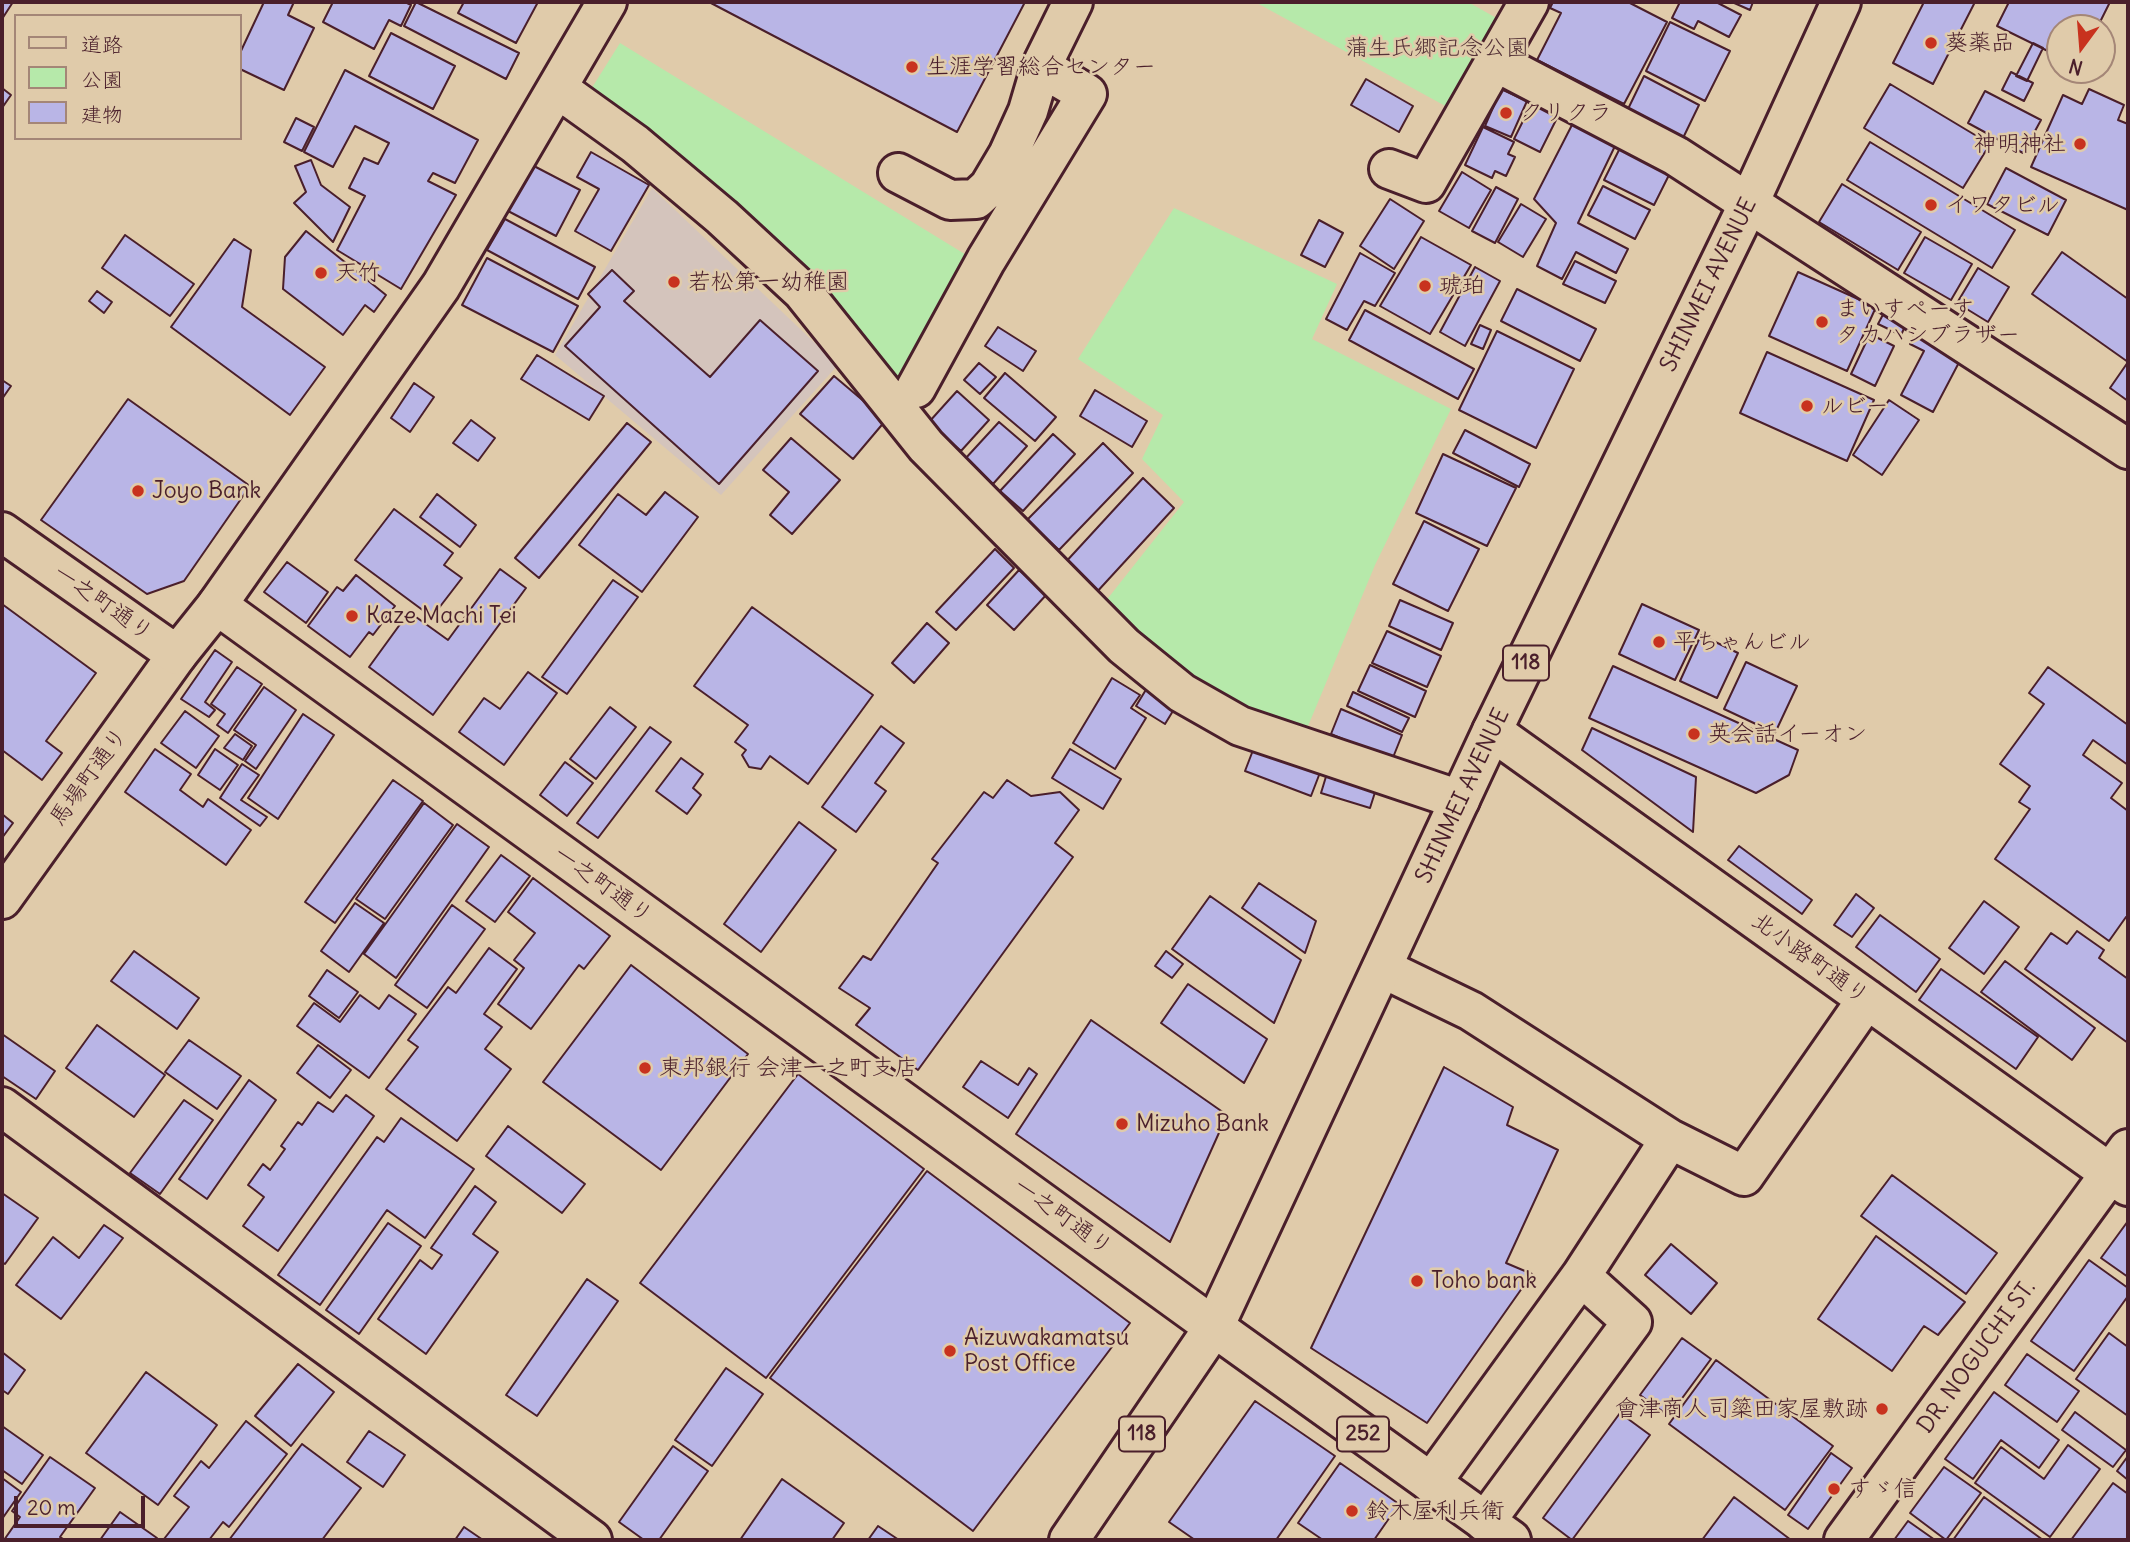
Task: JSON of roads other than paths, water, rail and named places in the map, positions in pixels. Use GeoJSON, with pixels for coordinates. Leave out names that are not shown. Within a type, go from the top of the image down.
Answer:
{"type":"FeatureCollection","features":[{"type":"Feature","properties":{"kind":"main road"},"geometry":{"type":"LineString","coordinates":[[217,606],[441,286],[607,2]]}},
{"type":"Feature","properties":{"kind":"main road"},"geometry":{"type":"LineString","coordinates":[[898,173],[950,200],[976,199],[989,187],[1008,155],[1028,111],[1041,67],[1073,2]]}},
{"type":"Feature","properties":{"kind":"main road"},"geometry":{"type":"LineString","coordinates":[[1388,169],[1426,183],[1529,2]]}},
{"type":"Feature","properties":{"kind":"main road","name":"SHINMEI AVENUE"},"geometry":{"type":"LineString","coordinates":[[1214,1327],[1492,731],[1749,204],[1841,2]]}},
{"type":"Feature","properties":{"kind":"main road"},"geometry":{"type":"LineString","coordinates":[[1494,61],[1676,156],[2128,449]]}},
{"type":"Feature","properties":{"kind":"main road"},"geometry":{"type":"LineString","coordinates":[[916,388],[986,260],[1087,94],[1041,67]]}},
{"type":"Feature","properties":{"kind":"main road"},"geometry":{"type":"LineString","coordinates":[[557,88],[673,176],[803,291],[926,446],[1124,646],[1172,685],[1240,726],[1460,800]]}},
{"type":"Feature","properties":{"kind":"main road","name":"一之町通り"},"geometry":{"type":"LineString","coordinates":[[2,532],[177,655],[217,606],[1214,1327]]}},
{"type":"Feature","properties":{"kind":"main road","name":"馬場町通り"},"geometry":{"type":"LineString","coordinates":[[2,899],[177,655]]}},
{"type":"Feature","properties":{"kind":"main road","name":"北小路町通り"},"geometry":{"type":"LineString","coordinates":[[1492,731],[1867,999],[2122,1170]]}},
{"type":"Feature","properties":{"kind":"main road"},"geometry":{"type":"LineString","coordinates":[[1382,968],[1471,1011],[1670,1139],[1744,1176],[1867,999]]}},
{"type":"Feature","properties":{"kind":"main road"},"geometry":{"type":"LineString","coordinates":[[2,1107],[592,1540]]}},
{"type":"Feature","properties":{"kind":"main road"},"geometry":{"type":"LineString","coordinates":[[1431,1483],[1581,1276],[1670,1139]]}},
{"type":"Feature","properties":{"kind":"main road","name":"DR. NOGUCHI ST."},"geometry":{"type":"LineString","coordinates":[[1844,1540],[2122,1170]]}},
{"type":"Feature","properties":{"kind":"main road"},"geometry":{"type":"LineString","coordinates":[[1498,1531],[1632,1322],[1581,1276]]}},
{"type":"Feature","properties":{"kind":"main road","name":"252"},"geometry":{"type":"LineString","coordinates":[[1214,1327],[1498,1531]]}},
{"type":"Feature","properties":{"kind":"main road","name":"118"},"geometry":{"type":"LineString","coordinates":[[1069,1540],[1214,1327]]}},
{"type":"Feature","properties":{"kind":"place","name":"葵薬品"},"geometry":{"type":"Point","coordinates":[1931,43]}},
{"type":"Feature","properties":{"kind":"place","name":"生涯学習総合センター"},"geometry":{"type":"Point","coordinates":[912,67]}},
{"type":"Feature","properties":{"kind":"place","name":"クリクラ"},"geometry":{"type":"Point","coordinates":[1506,113]}},
{"type":"Feature","properties":{"kind":"place","name":"神明神社"},"geometry":{"type":"Point","coordinates":[2080,144]}},
{"type":"Feature","properties":{"kind":"place","name":"イワタビル"},"geometry":{"type":"Point","coordinates":[1931,205]}},
{"type":"Feature","properties":{"kind":"place","name":"天竹"},"geometry":{"type":"Point","coordinates":[321,273]}},
{"type":"Feature","properties":{"kind":"place","name":"若松第一幼稚園"},"geometry":{"type":"Point","coordinates":[674,282]}},
{"type":"Feature","properties":{"kind":"place","name":"琥珀"},"geometry":{"type":"Point","coordinates":[1425,286]}},
{"type":"Feature","properties":{"kind":"place","name":"まいすぺーす タカハシブラザー"},"geometry":{"type":"Point","coordinates":[1822,322]}},
{"type":"Feature","properties":{"kind":"place","name":"ルビー"},"geometry":{"type":"Point","coordinates":[1807,406]}},
{"type":"Feature","properties":{"kind":"place","name":"Joyo Bank"},"geometry":{"type":"Point","coordinates":[138,491]}},
{"type":"Feature","properties":{"kind":"place","name":"Kaze Machi Tei"},"geometry":{"type":"Point","coordinates":[352,616]}},
{"type":"Feature","properties":{"kind":"place","name":"平ちゃんビル"},"geometry":{"type":"Point","coordinates":[1659,642]}},
{"type":"Feature","properties":{"kind":"place","name":"英会話イーオン"},"geometry":{"type":"Point","coordinates":[1694,734]}},
{"type":"Feature","properties":{"kind":"place","name":"東邦銀行 会津一之町支店"},"geometry":{"type":"Point","coordinates":[645,1068]}},
{"type":"Feature","properties":{"kind":"place","name":"Mizuho Bank"},"geometry":{"type":"Point","coordinates":[1122,1124]}},
{"type":"Feature","properties":{"kind":"place","name":"Toho bank"},"geometry":{"type":"Point","coordinates":[1417,1281]}},
{"type":"Feature","properties":{"kind":"place","name":"Aizuwakamatsu Post Office"},"geometry":{"type":"Point","coordinates":[950,1351]}},
{"type":"Feature","properties":{"kind":"place","name":"會津商人司簗田家屋敷跡"},"geometry":{"type":"Point","coordinates":[1882,1409]}},
{"type":"Feature","properties":{"kind":"place","name":"すゞ信"},"geometry":{"type":"Point","coordinates":[1834,1489]}},
{"type":"Feature","properties":{"kind":"place","name":"鈴木屋利兵衛"},"geometry":{"type":"Point","coordinates":[1352,1511]}},
{"type":"Feature","properties":{"kind":"park label","name":"蒲生氏郷記念公園"},"geometry":{"type":"Point","coordinates":[1437,48]}}]}
